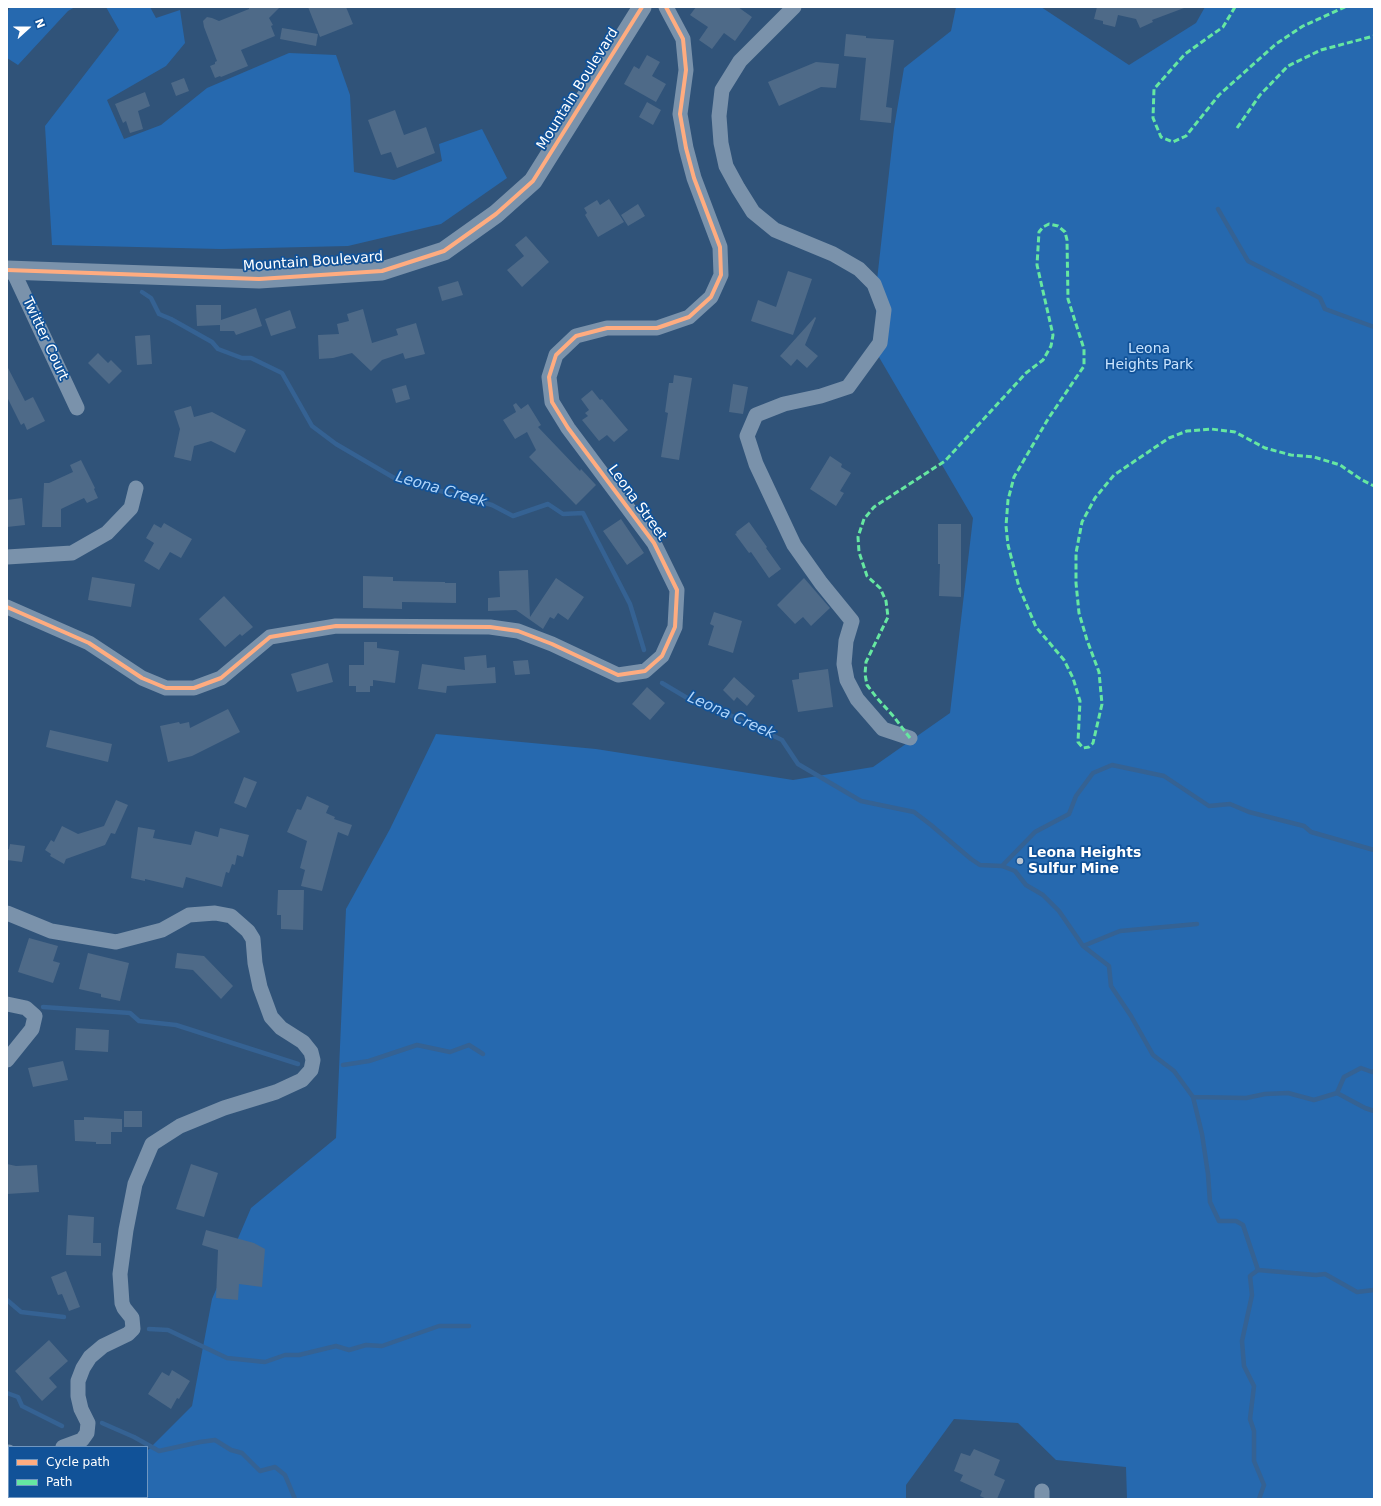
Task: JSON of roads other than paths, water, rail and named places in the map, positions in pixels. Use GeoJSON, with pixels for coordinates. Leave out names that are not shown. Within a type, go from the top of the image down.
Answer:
{"type":"FeatureCollection","features":[{"type":"Feature","properties":{"kind":"street","name":"Mountain Boulevard"},"geometry":{"type":"LineString","coordinates":[[10,270],[259,279],[382,271],[444,251],[496,214],[533,180],[642,7]]}},
{"type":"Feature","properties":{"kind":"street","name":"Leona Street"},"geometry":{"type":"LineString","coordinates":[[7,607],[89,643],[142,678],[166,688],[194,688],[221,678],[270,637],[336,626],[490,627],[518,631],[552,644],[618,675],[645,671],[662,656],[675,627],[677,590],[654,543],[568,428],[552,402],[549,377],[556,356],[576,336],[607,328],[657,328],[689,317],[711,297],[721,275],[720,247],[694,178],[681,121],[680,114],[686,70],[683,39],[666,7]]}},
{"type":"Feature","properties":{"kind":"street"},"geometry":{"type":"LineString","coordinates":[[794,7],[740,61],[722,90],[718,116],[726,166],[753,212],[775,230],[834,254],[860,269],[874,284],[884,310],[880,343],[848,387],[821,396],[784,404],[756,415],[747,436],[756,464],[794,545],[821,583],[852,621],[846,641],[844,664],[847,680],[857,700],[883,728],[910,738]]}},
{"type":"Feature","properties":{"kind":"street","name":"Twitter Court"},"geometry":{"type":"LineString","coordinates":[[10,270],[77,408]]}},
{"type":"Feature","properties":{"kind":"street"},"geometry":{"type":"LineString","coordinates":[[7,557],[72,553],[107,532],[131,508],[136,488]]}},
{"type":"Feature","properties":{"kind":"street"},"geometry":{"type":"LineString","coordinates":[[7,913],[51,931],[116,942],[162,930],[189,915],[215,913],[231,916],[248,931],[253,939],[255,962],[260,987],[271,1016],[281,1028],[303,1042],[311,1052],[313,1060],[311,1070],[302,1080],[276,1092],[224,1108],[180,1126],[152,1144],[135,1184],[126,1230],[120,1274],[122,1303],[132,1318],[133,1329],[128,1334],[103,1346],[90,1357],[83,1368],[78,1381],[78,1396],[81,1409],[88,1423],[87,1433],[82,1440],[65,1446]]}},
{"type":"Feature","properties":{"kind":"street"},"geometry":{"type":"LineString","coordinates":[[7,1004],[26,1008],[35,1016],[32,1029],[7,1060]]}},
{"type":"Feature","properties":{"kind":"waterway"},"geometry":{"type":"LineString","coordinates":[[1218,209],[1248,261],[1320,298],[1325,309],[1374,327]]}},
{"type":"Feature","properties":{"kind":"waterway","name":"Leona Creek"},"geometry":{"type":"LineString","coordinates":[[142,292],[151,298],[159,314],[212,342],[218,349],[242,358],[251,358],[282,373],[312,426],[336,444],[396,479],[492,505],[513,516],[548,504],[563,514],[583,513],[630,604],[644,650]]}},
{"type":"Feature","properties":{"kind":"waterway","name":"Leona Creek"},"geometry":{"type":"LineString","coordinates":[[662,683],[694,702],[709,705],[782,740],[798,764],[861,801],[914,812],[980,865],[1002,866],[1015,871],[1026,885],[1043,895],[1059,911],[1083,946],[1109,966],[1111,986],[1131,1016],[1153,1055],[1174,1071],[1193,1097],[1202,1134],[1208,1174],[1210,1202],[1219,1221],[1236,1221],[1243,1225],[1258,1270],[1250,1276],[1252,1295],[1242,1341],[1244,1366],[1254,1386],[1250,1419],[1254,1431],[1254,1461],[1264,1485],[1259,1499]]}},
{"type":"Feature","properties":{"kind":"waterway"},"geometry":{"type":"LineString","coordinates":[[1002,866],[1035,832],[1069,814],[1076,796],[1093,773],[1112,765],[1164,776],[1209,806],[1230,804],[1249,812],[1304,826],[1311,832],[1374,850]]}},
{"type":"Feature","properties":{"kind":"waterway"},"geometry":{"type":"LineString","coordinates":[[1083,946],[1120,931],[1197,924]]}},
{"type":"Feature","properties":{"kind":"waterway"},"geometry":{"type":"LineString","coordinates":[[43,1007],[130,1013],[139,1021],[176,1025],[298,1064]]}},
{"type":"Feature","properties":{"kind":"waterway"},"geometry":{"type":"LineString","coordinates":[[343,1065],[369,1061],[417,1045],[450,1052],[469,1045],[483,1054]]}},
{"type":"Feature","properties":{"kind":"waterway"},"geometry":{"type":"LineString","coordinates":[[1193,1097],[1246,1098],[1265,1094],[1288,1093],[1314,1100],[1337,1093],[1344,1077],[1361,1068],[1372,1072],[1374,1071]]}},
{"type":"Feature","properties":{"kind":"waterway"},"geometry":{"type":"LineString","coordinates":[[1337,1093],[1365,1108],[1374,1111]]}},
{"type":"Feature","properties":{"kind":"waterway"},"geometry":{"type":"LineString","coordinates":[[1258,1270],[1316,1275],[1325,1274],[1357,1292],[1374,1290]]}},
{"type":"Feature","properties":{"kind":"waterway"},"geometry":{"type":"LineString","coordinates":[[7,1300],[21,1312],[64,1317]]}},
{"type":"Feature","properties":{"kind":"waterway"},"geometry":{"type":"LineString","coordinates":[[149,1329],[168,1330],[227,1358],[265,1362],[285,1355],[299,1355],[336,1346],[349,1350],[366,1345],[382,1346],[439,1326],[469,1326]]}},
{"type":"Feature","properties":{"kind":"waterway"},"geometry":{"type":"LineString","coordinates":[[7,1393],[18,1397],[22,1406],[62,1426]]}},
{"type":"Feature","properties":{"kind":"waterway"},"geometry":{"type":"LineString","coordinates":[[102,1423],[134,1437],[159,1451],[215,1440],[231,1450],[242,1453],[260,1471],[275,1467],[285,1475],[295,1499]]}},
{"type":"Feature","properties":{"kind":"place","name":"Leona Heights Sulfur Mine"},"geometry":{"type":"Point","coordinates":[1020,861]}},
{"type":"Feature","properties":{"kind":"park label","name":"Leona Heights Park"},"geometry":{"type":"Point","coordinates":[1149,358]}}]}
